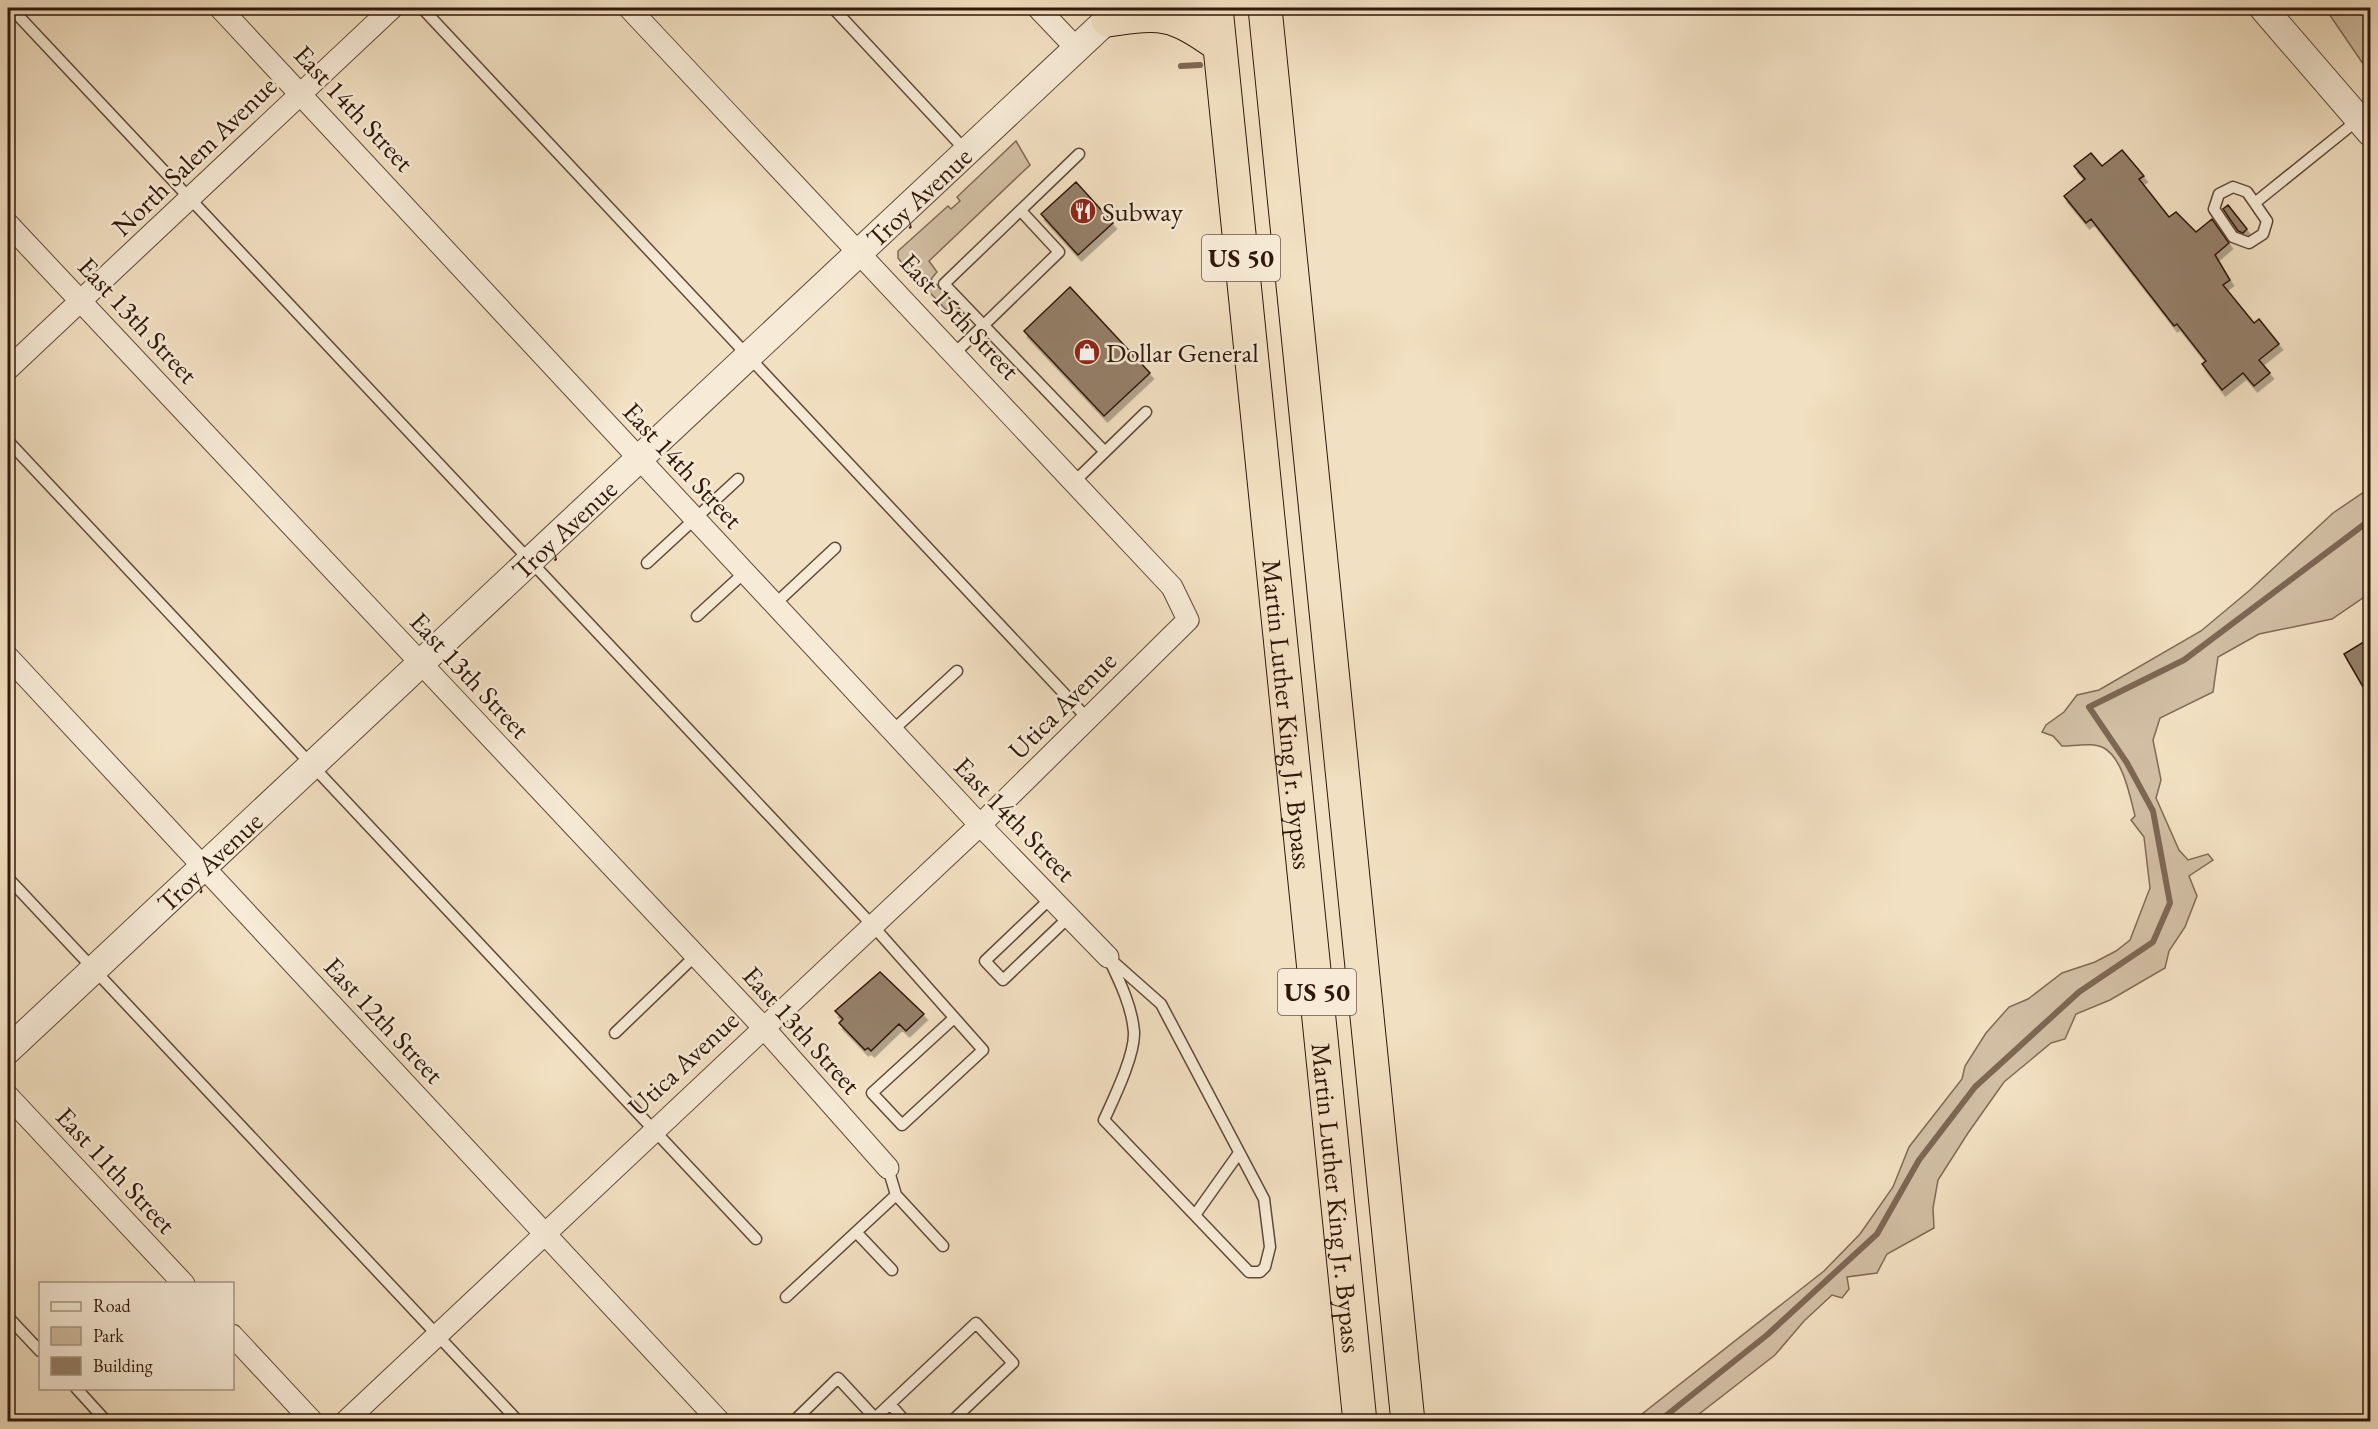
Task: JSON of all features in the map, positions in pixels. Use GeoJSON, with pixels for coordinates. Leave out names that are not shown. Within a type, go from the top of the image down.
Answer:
{"type":"FeatureCollection","features":[{"type":"Feature","properties":{"kind":"highway","name":"Martin Luther King Jr. Bypass"},"geometry":{"type":"LineString","coordinates":[[1216,8],[1360,1422]]}},
{"type":"Feature","properties":{"kind":"highway","name":"Martin Luther King Jr. Bypass"},"geometry":{"type":"LineString","coordinates":[[1265,8],[1408,1422]]}},
{"type":"Feature","properties":{"kind":"highway"},"geometry":{"type":"LineString","coordinates":[[1114,14],[1153,13],[1178,18],[1219,45]]}},
{"type":"Feature","properties":{"kind":"street","name":"East 14th Street"},"geometry":{"type":"LineString","coordinates":[[220,8],[302,92],[744,573],[980,825],[1108,957]]}},
{"type":"Feature","properties":{"kind":"street","name":"North Salem Avenue"},"geometry":{"type":"LineString","coordinates":[[8,369],[392,8]]}},
{"type":"Feature","properties":{"kind":"street","name":"East 15th Street"},"geometry":{"type":"LineString","coordinates":[[629,8],[859,250],[1172,587],[1188,620]]}},
{"type":"Feature","properties":{"kind":"street"},"geometry":{"type":"LineString","coordinates":[[1038,8],[1077,49]]}},
{"type":"Feature","properties":{"kind":"street"},"geometry":{"type":"LineString","coordinates":[[2263,8],[2365,126]]}},
{"type":"Feature","properties":{"kind":"street","name":"Troy Avenue"},"geometry":{"type":"LineString","coordinates":[[8,1050],[93,968],[421,665],[859,250],[1114,14]]}},
{"type":"Feature","properties":{"kind":"street","name":"East 13th Street"},"geometry":{"type":"LineString","coordinates":[[8,224],[763,1028],[888,1168]]}},
{"type":"Feature","properties":{"kind":"street","name":"Utica Avenue"},"geometry":{"type":"LineString","coordinates":[[345,1422],[543,1233],[980,825],[1188,620]]}},
{"type":"Feature","properties":{"kind":"street","name":"East 12th Street"},"geometry":{"type":"LineString","coordinates":[[8,657],[720,1422]]}},
{"type":"Feature","properties":{"kind":"street","name":"East 11th Street"},"geometry":{"type":"LineString","coordinates":[[8,1096],[182,1282]]}},
{"type":"Feature","properties":{"kind":"street"},"geometry":{"type":"LineString","coordinates":[[234,1337],[313,1422]]}},
{"type":"Feature","properties":{"kind":"lane"},"geometry":{"type":"LineString","coordinates":[[11,8],[873,926],[983,1050],[902,1125],[872,1092],[954,1018]]}},
{"type":"Feature","properties":{"kind":"lane"},"geometry":{"type":"LineString","coordinates":[[422,8],[1088,719]]}},
{"type":"Feature","properties":{"kind":"lane"},"geometry":{"type":"LineString","coordinates":[[833,8],[967,152]]}},
{"type":"Feature","properties":{"kind":"lane"},"geometry":{"type":"LineString","coordinates":[[2256,202],[2365,126]]}},
{"type":"Feature","properties":{"kind":"lane"},"geometry":{"type":"LineString","coordinates":[[1079,154],[944,284],[1105,452]]}},
{"type":"Feature","properties":{"kind":"lane"},"geometry":{"type":"LineString","coordinates":[[2233,187],[2241,188],[2256,202],[2263,212],[2267,227],[2256,240],[2249,243],[2233,237],[2214,209],[2219,194],[2233,187]]}},
{"type":"Feature","properties":{"kind":"lane"},"geometry":{"type":"LineString","coordinates":[[955,353],[1059,252],[1021,211]]}},
{"type":"Feature","properties":{"kind":"lane"},"geometry":{"type":"LineString","coordinates":[[1074,482],[1146,412]]}},
{"type":"Feature","properties":{"kind":"lane"},"geometry":{"type":"LineString","coordinates":[[8,441],[756,1239]]}},
{"type":"Feature","properties":{"kind":"lane"},"geometry":{"type":"LineString","coordinates":[[647,563],[738,479]]}},
{"type":"Feature","properties":{"kind":"lane"},"geometry":{"type":"LineString","coordinates":[[774,605],[835,548]]}},
{"type":"Feature","properties":{"kind":"lane"},"geometry":{"type":"LineString","coordinates":[[697,616],[744,573]]}},
{"type":"Feature","properties":{"kind":"lane"},"geometry":{"type":"LineString","coordinates":[[892,731],[957,671]]}},
{"type":"Feature","properties":{"kind":"lane"},"geometry":{"type":"LineString","coordinates":[[8,878],[519,1422]]}},
{"type":"Feature","properties":{"kind":"lane"},"geometry":{"type":"LineString","coordinates":[[1051,898],[984,961],[1003,980],[1069,917]]}},
{"type":"Feature","properties":{"kind":"lane"},"geometry":{"type":"LineString","coordinates":[[615,1033],[695,956]]}},
{"type":"Feature","properties":{"kind":"lane"},"geometry":{"type":"LineString","coordinates":[[1108,957],[1161,1004],[1264,1199],[1270,1247],[1265,1267],[1260,1272],[1249,1272],[1104,1119],[1122,1080],[1134,1033],[1123,988],[1108,957]]}},
{"type":"Feature","properties":{"kind":"lane"},"geometry":{"type":"LineString","coordinates":[[1195,1215],[1239,1153]]}},
{"type":"Feature","properties":{"kind":"lane"},"geometry":{"type":"LineString","coordinates":[[888,1168],[896,1195],[943,1246]]}},
{"type":"Feature","properties":{"kind":"lane"},"geometry":{"type":"LineString","coordinates":[[786,1297],[896,1195]]}},
{"type":"Feature","properties":{"kind":"lane"},"geometry":{"type":"LineString","coordinates":[[856,1232],[892,1270]]}},
{"type":"Feature","properties":{"kind":"lane"},"geometry":{"type":"LineString","coordinates":[[8,1317],[39,1350]]}},
{"type":"Feature","properties":{"kind":"lane"},"geometry":{"type":"LineString","coordinates":[[793,1422],[838,1378],[873,1420],[976,1323],[1013,1363],[951,1422]]}},
{"type":"Feature","properties":{"kind":"lane"},"geometry":{"type":"LineString","coordinates":[[77,1390],[108,1422]]}},
{"type":"Feature","properties":{"kind":"lane"},"geometry":{"type":"LineString","coordinates":[[890,1404],[906,1422]]}},
{"type":"Feature","properties":{"kind":"green space"},"geometry":{"type":"Polygon","coordinates":[[[2325,8],[2370,8],[2370,74],[2325,8]]]}},
{"type":"Feature","properties":{"kind":"green space"},"geometry":{"type":"Polygon","coordinates":[[[1016,141],[1030,165],[929,261],[937,272],[931,279],[967,317],[952,316],[901,262],[898,258],[898,251],[948,206],[951,209],[960,201],[957,197],[1016,141]]]}},
{"type":"Feature","properties":{"kind":"green space"},"geometry":{"type":"Polygon","coordinates":[[[2370,488],[2370,593],[2332,619],[2259,634],[2218,657],[2213,692],[2160,718],[2153,740],[2161,780],[2156,798],[2179,850],[2188,860],[2208,854],[2213,860],[2189,876],[2197,896],[2185,927],[2169,951],[2165,968],[2110,1000],[2076,1014],[2065,1039],[2051,1043],[2004,1082],[1938,1180],[1933,1208],[1934,1228],[1887,1254],[1877,1273],[1847,1277],[1849,1289],[1842,1298],[1832,1295],[1804,1321],[1775,1355],[1690,1421],[1633,1421],[1824,1271],[1860,1234],[1893,1187],[1909,1147],[1962,1079],[1965,1066],[1986,1033],[2009,1007],[2028,999],[2062,973],[2095,962],[2116,951],[2130,940],[2150,888],[2144,837],[2131,820],[2135,816],[2125,779],[2116,760],[2104,748],[2089,745],[2062,746],[2053,736],[2042,732],[2046,725],[2064,712],[2077,695],[2099,690],[2201,631],[2250,590],[2333,513],[2370,488]]]}},
{"type":"Feature","properties":{"kind":"building"},"geometry":{"type":"Polygon","coordinates":[[[2122,150],[2144,176],[2139,179],[2169,217],[2176,212],[2196,232],[2212,219],[2229,243],[2215,255],[2230,280],[2223,285],[2254,323],[2259,319],[2279,344],[2259,360],[2270,373],[2254,386],[2243,373],[2222,390],[2202,364],[2206,361],[2177,324],[2174,326],[2091,219],[2086,223],[2064,196],[2085,179],[2074,166],[2091,153],[2102,166],[2122,150]]]}},
{"type":"Feature","properties":{"kind":"building"},"geometry":{"type":"Polygon","coordinates":[[[1076,182],[1113,223],[1078,255],[1041,214],[1076,182]]]}},
{"type":"Feature","properties":{"kind":"building"},"geometry":{"type":"Polygon","coordinates":[[[2228,205],[2247,229],[2243,233],[2238,231],[2223,209],[2228,205]]]}},
{"type":"Feature","properties":{"kind":"building"},"geometry":{"type":"Polygon","coordinates":[[[1070,287],[1150,373],[1104,416],[1024,331],[1070,287]]]}},
{"type":"Feature","properties":{"kind":"building"},"geometry":{"type":"Polygon","coordinates":[[[2370,638],[2370,699],[2344,654],[2370,638]]]}},
{"type":"Feature","properties":{"kind":"building"},"geometry":{"type":"Polygon","coordinates":[[[880,972],[924,1014],[906,1031],[899,1024],[871,1051],[868,1048],[865,1050],[839,1023],[843,1019],[835,1011],[880,972]]]}},
{"type":"Feature","properties":{"kind":"waterway"},"geometry":{"type":"LineString","coordinates":[[1181,66],[1200,65]]}},
{"type":"Feature","properties":{"kind":"waterway"},"geometry":{"type":"LineString","coordinates":[[1658,1422],[1767,1335],[1877,1234],[1919,1160],[1975,1087],[2079,992],[2153,942],[2170,903],[2153,811],[2127,763],[2089,707],[2184,660],[2370,520]]}},
{"type":"Feature","properties":{"kind":"place","name":"Subway"},"geometry":{"type":"Point","coordinates":[1083,211]}},
{"type":"Feature","properties":{"kind":"place","name":"Dollar General"},"geometry":{"type":"Point","coordinates":[1087,352]}}]}
